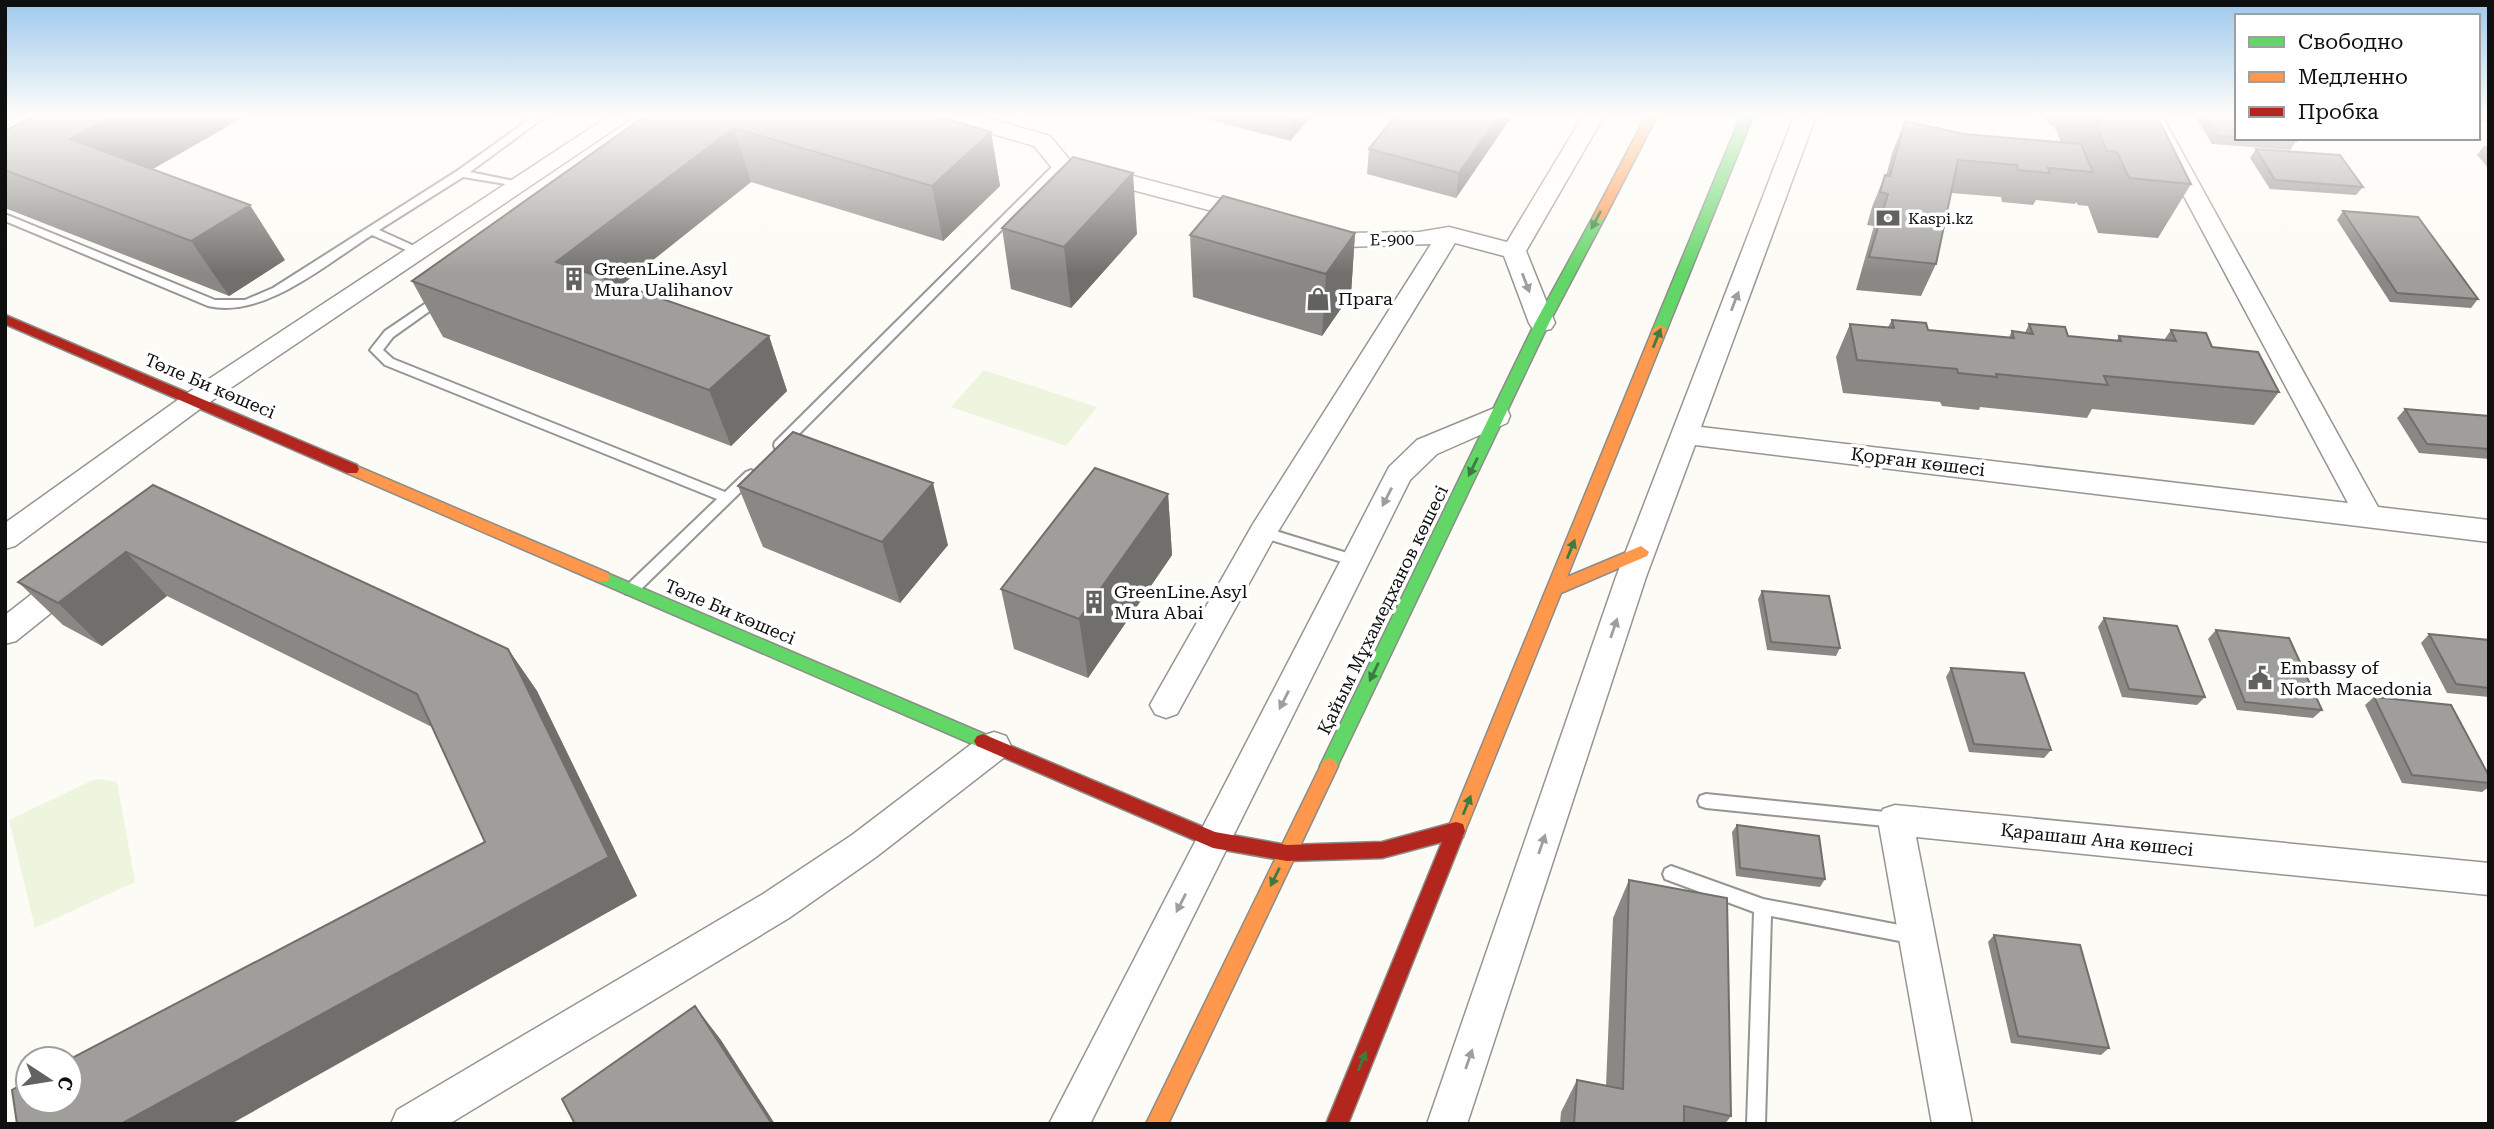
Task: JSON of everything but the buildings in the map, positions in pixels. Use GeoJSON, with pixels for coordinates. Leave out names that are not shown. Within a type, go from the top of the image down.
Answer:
{"type":"FeatureCollection","features":[{"type":"Feature","properties":{"kind":"main road","name":"Қайым Мұхамедханов көшесі"},"geometry":{"type":"LineString","coordinates":[[1157,1124],[1542,323],[1624,169]]}},
{"type":"Feature","properties":{"kind":"main road"},"geometry":{"type":"LineString","coordinates":[[1336,1124],[1726,169]]}},
{"type":"Feature","properties":{"kind":"main road","name":"Төле Би көшесі"},"geometry":{"type":"LineString","coordinates":[[5,319],[1213,840],[1287,853],[1382,850],[1456,830]]}},
{"type":"Feature","properties":{"kind":"main road"},"geometry":{"type":"LineString","coordinates":[[1555,589],[1641,552]]}},
{"type":"Feature","properties":{"kind":"street"},"geometry":{"type":"LineString","coordinates":[[5,538],[195,400],[545,169]]}},
{"type":"Feature","properties":{"kind":"street","name":"E-900"},"geometry":{"type":"LineString","coordinates":[[1079,169],[1346,240],[1419,239],[1449,234],[1514,251]]}},
{"type":"Feature","properties":{"kind":"street"},"geometry":{"type":"LineString","coordinates":[[1542,323],[1514,251],[1563,169]]}},
{"type":"Feature","properties":{"kind":"street"},"geometry":{"type":"LineString","coordinates":[[1447,1124],[1641,552],[1785,169]]}},
{"type":"Feature","properties":{"kind":"street"},"geometry":{"type":"LineString","coordinates":[[2180,169],[2370,518]]}},
{"type":"Feature","properties":{"kind":"street"},"geometry":{"type":"LineString","coordinates":[[1166,705],[1263,532],[1449,234]]}},
{"type":"Feature","properties":{"kind":"street"},"geometry":{"type":"LineString","coordinates":[[1069,1124],[1399,474],[1427,447],[1497,416]]}},
{"type":"Feature","properties":{"kind":"street","name":"Қорған көшесі"},"geometry":{"type":"LineString","coordinates":[[1684,434],[2489,531]]}},
{"type":"Feature","properties":{"kind":"street"},"geometry":{"type":"LineString","coordinates":[[5,632],[90,566]]}},
{"type":"Feature","properties":{"kind":"street"},"geometry":{"type":"LineString","coordinates":[[411,1124],[776,906],[864,846],[993,746]]}},
{"type":"Feature","properties":{"kind":"street"},"geometry":{"type":"LineString","coordinates":[[1895,820],[1952,1124]]}},
{"type":"Feature","properties":{"kind":"street","name":"Қарашаш Ана көшесі"},"geometry":{"type":"LineString","coordinates":[[1895,820],[2489,879]]}},
{"type":"Feature","properties":{"kind":"lane"},"geometry":{"type":"LineString","coordinates":[[5,218],[212,303],[229,307],[253,304],[277,291],[467,169]]}},
{"type":"Feature","properties":{"kind":"lane"},"geometry":{"type":"LineString","coordinates":[[631,590],[728,498],[1056,169]]}},
{"type":"Feature","properties":{"kind":"lane"},"geometry":{"type":"LineString","coordinates":[[461,173],[520,185]]}},
{"type":"Feature","properties":{"kind":"lane"},"geometry":{"type":"LineString","coordinates":[[370,230],[419,252]]}},
{"type":"Feature","properties":{"kind":"lane"},"geometry":{"type":"LineString","coordinates":[[456,287],[389,334],[376,350],[390,362],[728,498]]}},
{"type":"Feature","properties":{"kind":"lane"},"geometry":{"type":"LineString","coordinates":[[1263,532],[1355,561]]}},
{"type":"Feature","properties":{"kind":"lane","name":"Қарашаш Ана көшесі"},"geometry":{"type":"LineString","coordinates":[[1706,801],[1895,820]]}},
{"type":"Feature","properties":{"kind":"lane"},"geometry":{"type":"LineString","coordinates":[[1671,874],[1763,907],[1917,936]]}},
{"type":"Feature","properties":{"kind":"lane"},"geometry":{"type":"LineString","coordinates":[[1756,1124],[1763,907]]}},
{"type":"Feature","properties":{"kind":"green space"},"geometry":{"type":"Polygon","coordinates":[[[984,370],[1097,407],[1066,446],[951,407],[984,370]]]}},
{"type":"Feature","properties":{"kind":"green space"},"geometry":{"type":"Polygon","coordinates":[[[93,780],[117,782],[135,882],[35,928],[9,820],[93,780]]]}},
{"type":"Feature","properties":{"kind":"traffic: fast"},"geometry":{"type":"LineString","coordinates":[[1660,329],[1725,169]]}},
{"type":"Feature","properties":{"kind":"traffic: fast"},"geometry":{"type":"LineString","coordinates":[[1329,766],[1542,323],[1599,217]]}},
{"type":"Feature","properties":{"kind":"traffic: fast"},"geometry":{"type":"LineString","coordinates":[[602,577],[983,741]]}},
{"type":"Feature","properties":{"kind":"traffic: slow"},"geometry":{"type":"LineString","coordinates":[[1599,217],[1624,169]]}},
{"type":"Feature","properties":{"kind":"traffic: slow"},"geometry":{"type":"LineString","coordinates":[[1456,831],[1660,329]]}},
{"type":"Feature","properties":{"kind":"traffic: slow"},"geometry":{"type":"LineString","coordinates":[[352,469],[602,577]]}},
{"type":"Feature","properties":{"kind":"traffic: slow"},"geometry":{"type":"LineString","coordinates":[[1555,589],[1641,552]]}},
{"type":"Feature","properties":{"kind":"traffic: slow"},"geometry":{"type":"LineString","coordinates":[[1157,1124],[1329,766]]}},
{"type":"Feature","properties":{"kind":"traffic: jam"},"geometry":{"type":"LineString","coordinates":[[5,319],[352,469]]}},
{"type":"Feature","properties":{"kind":"traffic: jam"},"geometry":{"type":"LineString","coordinates":[[983,741],[1213,840],[1287,853],[1382,850],[1456,830]]}},
{"type":"Feature","properties":{"kind":"traffic: jam"},"geometry":{"type":"LineString","coordinates":[[1337,1124],[1456,831]]}},
{"type":"Feature","properties":{"kind":"place","name":"Kaspi.kz"},"geometry":{"type":"Point","coordinates":[1888,218]}},
{"type":"Feature","properties":{"kind":"place","name":"GreenLine.Asyl Mura Ualihanov"},"geometry":{"type":"Point","coordinates":[574,279]}},
{"type":"Feature","properties":{"kind":"place","name":"Прага"},"geometry":{"type":"Point","coordinates":[1318,299]}},
{"type":"Feature","properties":{"kind":"place","name":"GreenLine.Asyl Mura Abai"},"geometry":{"type":"Point","coordinates":[1094,602]}},
{"type":"Feature","properties":{"kind":"place","name":"Embassy of North Macedonia"},"geometry":{"type":"Point","coordinates":[2260,678]}}]}
